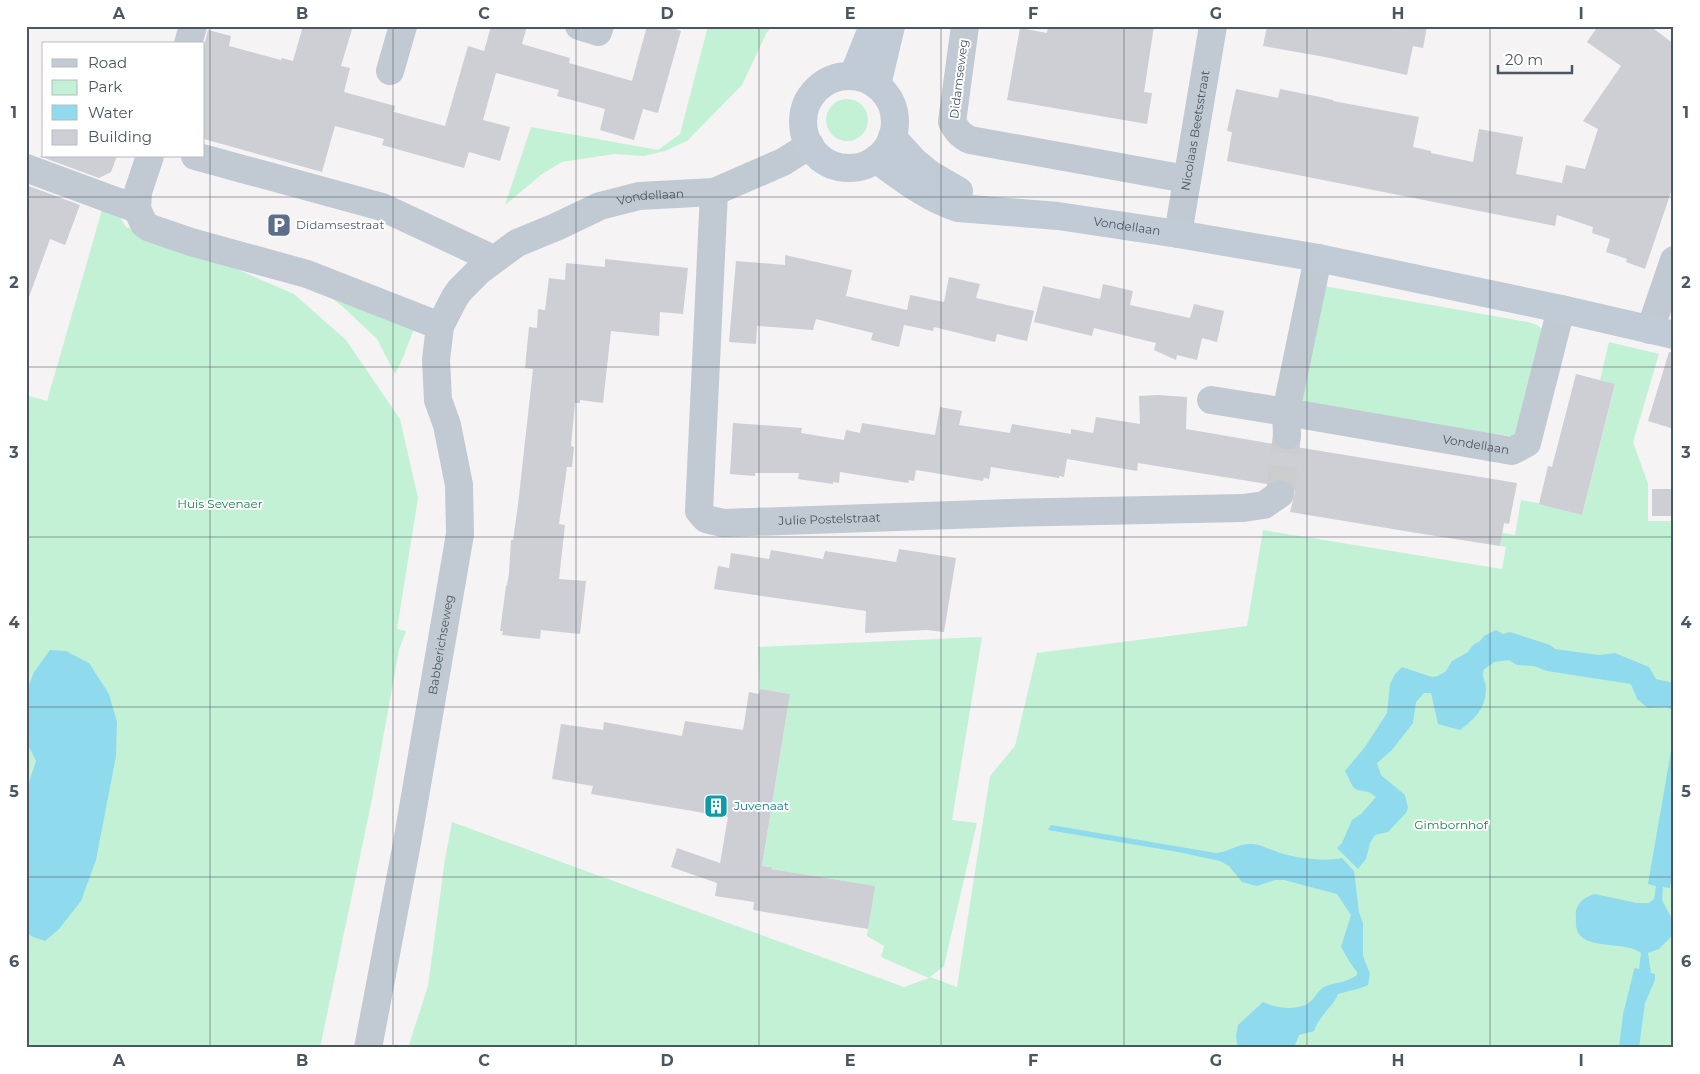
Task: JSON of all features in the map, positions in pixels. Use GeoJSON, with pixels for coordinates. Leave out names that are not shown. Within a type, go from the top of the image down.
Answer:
{"type":"FeatureCollection","features":[{"type":"Feature","properties":{"kind":"street"},"geometry":{"type":"LineString","coordinates":[[189,42],[193,26]]}},
{"type":"Feature","properties":{"kind":"street"},"geometry":{"type":"LineString","coordinates":[[390,71],[403,26]]}},
{"type":"Feature","properties":{"kind":"street"},"geometry":{"type":"LineString","coordinates":[[579,26],[598,32],[600,26]]}},
{"type":"Feature","properties":{"kind":"street"},"geometry":{"type":"LineString","coordinates":[[865,81],[873,26]]}},
{"type":"Feature","properties":{"kind":"street"},"geometry":{"type":"LineString","coordinates":[[865,81],[891,26]]}},
{"type":"Feature","properties":{"kind":"street","name":"Didamseweg"},"geometry":{"type":"LineString","coordinates":[[965,26],[952,122],[963,137],[970,140],[1186,179]]}},
{"type":"Feature","properties":{"kind":"street","name":"Nicolaas Beetsstraat"},"geometry":{"type":"LineString","coordinates":[[1178,234],[1213,26]]}},
{"type":"Feature","properties":{"kind":"street"},"geometry":{"type":"LineString","coordinates":[[840,77],[865,81],[884,92],[893,109],[895,118],[892,138],[888,146],[876,159],[865,164],[853,167],[840,166],[828,162],[818,155],[810,145],[805,133],[805,109],[810,97],[818,88],[829,81],[840,77]]}},
{"type":"Feature","properties":{"kind":"street","name":"Vondellaan"},"geometry":{"type":"LineString","coordinates":[[892,138],[914,161],[930,174],[995,211]]}},
{"type":"Feature","properties":{"kind":"street","name":"Vondellaan"},"geometry":{"type":"LineString","coordinates":[[493,259],[517,243],[600,206],[639,196],[714,192],[783,162],[810,145]]}},
{"type":"Feature","properties":{"kind":"street"},"geometry":{"type":"LineString","coordinates":[[149,158],[138,192],[137,209],[144,224],[168,235],[307,274],[440,326]]}},
{"type":"Feature","properties":{"kind":"street"},"geometry":{"type":"LineString","coordinates":[[202,158],[382,207],[493,259]]}},
{"type":"Feature","properties":{"kind":"street","name":"Vondellaan"},"geometry":{"type":"LineString","coordinates":[[876,159],[900,178],[945,204],[958,208],[1058,216],[1318,258],[1561,308],[1662,333],[1674,260]]}},
{"type":"Feature","properties":{"kind":"street"},"geometry":{"type":"LineString","coordinates":[[26,168],[137,209]]}},
{"type":"Feature","properties":{"kind":"street","name":"Julie Postelstraat"},"geometry":{"type":"LineString","coordinates":[[714,192],[699,511],[706,519],[723,523],[1000,513],[1243,508],[1264,504],[1280,494]]}},
{"type":"Feature","properties":{"kind":"street"},"geometry":{"type":"LineString","coordinates":[[1287,423],[1318,258]]}},
{"type":"Feature","properties":{"kind":"street","name":"Babberichseweg"},"geometry":{"type":"LineString","coordinates":[[368,1048],[407,843],[460,534],[459,485],[447,425],[438,400],[436,360],[440,326],[454,297],[493,259]]}},
{"type":"Feature","properties":{"kind":"street","name":"Vondellaan"},"geometry":{"type":"LineString","coordinates":[[1212,400],[1287,423],[1512,451],[1527,443],[1561,308]]}},
{"type":"Feature","properties":{"kind":"green space"},"geometry":{"type":"Polygon","coordinates":[[[708,26],[773,26],[767,32],[742,85],[687,141],[665,151],[644,156],[614,154],[562,162],[542,174],[505,205],[531,127],[658,150],[680,134],[708,26]]]}},
{"type":"Feature","properties":{"kind":"green space"},"geometry":{"type":"Polygon","coordinates":[[[851,99],[859,102],[865,108],[868,120],[865,132],[859,138],[843,141],[835,138],[829,132],[826,116],[829,108],[835,102],[851,99]]]}},
{"type":"Feature","properties":{"kind":"green space","name":"Huis Sevenaer"},"geometry":{"type":"Polygon","coordinates":[[[102,210],[120,217],[126,227],[181,245],[294,294],[346,340],[400,419],[418,498],[397,629],[406,631],[399,650],[372,799],[320,1048],[26,1048],[26,395],[47,401],[102,210]]]}},
{"type":"Feature","properties":{"kind":"green space"},"geometry":{"type":"Polygon","coordinates":[[[316,286],[415,326],[395,374],[377,339],[342,306],[316,286]]]}},
{"type":"Feature","properties":{"kind":"green space"},"geometry":{"type":"Polygon","coordinates":[[[1324,286],[1528,322],[1537,325],[1546,332],[1517,437],[1379,417],[1302,403],[1324,286]]]}},
{"type":"Feature","properties":{"kind":"green space","name":"Gimbornhof"},"geometry":{"type":"Polygon","coordinates":[[[1609,342],[1659,354],[1633,442],[1648,484],[1648,521],[1674,521],[1674,1048],[408,1048],[428,986],[445,859],[452,822],[904,987],[929,978],[881,957],[884,946],[867,936],[874,886],[771,869],[771,867],[762,867],[790,694],[760,689],[758,647],[982,637],[952,820],[977,823],[944,966],[930,977],[957,987],[990,776],[1015,746],[1037,653],[1247,626],[1263,530],[1502,569],[1506,547],[1500,546],[1502,533],[1515,535],[1521,500],[1582,515],[1615,385],[1600,380],[1609,342]]]}},
{"type":"Feature","properties":{"kind":"water"},"geometry":{"type":"Polygon","coordinates":[[[1496,630],[1503,634],[1510,632],[1550,645],[1555,649],[1599,655],[1615,653],[1649,667],[1656,679],[1674,683],[1674,710],[1666,707],[1648,708],[1637,699],[1631,684],[1547,671],[1534,666],[1517,665],[1509,660],[1494,662],[1484,670],[1483,676],[1486,688],[1482,707],[1475,717],[1460,730],[1438,724],[1431,693],[1424,693],[1416,702],[1413,723],[1392,750],[1377,763],[1381,775],[1405,795],[1408,808],[1406,813],[1388,832],[1375,835],[1370,843],[1366,859],[1358,869],[1337,848],[1342,843],[1352,820],[1361,814],[1376,797],[1369,792],[1357,790],[1353,787],[1345,771],[1365,747],[1387,713],[1390,684],[1395,674],[1402,667],[1432,677],[1438,676],[1446,671],[1452,661],[1468,652],[1484,636],[1496,630]]]}},
{"type":"Feature","properties":{"kind":"water"},"geometry":{"type":"Polygon","coordinates":[[[50,650],[66,651],[89,663],[109,694],[117,722],[116,756],[96,860],[81,901],[59,929],[45,941],[26,933],[26,791],[36,761],[26,741],[26,693],[34,672],[50,650]]]}},
{"type":"Feature","properties":{"kind":"water"},"geometry":{"type":"Polygon","coordinates":[[[1674,734],[1674,866],[1670,888],[1663,887],[1662,900],[1672,919],[1671,937],[1659,949],[1648,953],[1651,973],[1655,974],[1655,980],[1645,1003],[1639,1048],[1619,1048],[1623,1014],[1634,970],[1635,968],[1639,969],[1641,953],[1633,949],[1591,942],[1582,938],[1577,931],[1576,911],[1582,901],[1595,894],[1637,903],[1649,903],[1654,899],[1656,886],[1648,884],[1674,734]]]}},
{"type":"Feature","properties":{"kind":"water"},"geometry":{"type":"Polygon","coordinates":[[[1051,825],[1216,853],[1241,845],[1254,844],[1280,853],[1303,858],[1328,860],[1342,858],[1354,871],[1359,912],[1363,923],[1363,956],[1370,974],[1368,985],[1338,994],[1319,1020],[1314,1031],[1299,1035],[1294,1048],[1238,1048],[1236,1036],[1238,1025],[1263,1002],[1287,1008],[1300,1007],[1311,1001],[1324,987],[1349,980],[1357,975],[1341,947],[1351,915],[1337,894],[1284,880],[1275,880],[1257,886],[1242,882],[1229,866],[1220,861],[1048,830],[1051,825]]]}},
{"type":"Feature","properties":{"kind":"building"},"geometry":{"type":"Polygon","coordinates":[[[303,26],[353,26],[341,66],[350,68],[344,92],[395,106],[394,112],[445,126],[468,46],[484,51],[491,26],[527,26],[522,44],[570,58],[569,63],[632,81],[647,26],[667,26],[681,31],[658,113],[643,109],[634,140],[600,130],[605,109],[557,96],[559,90],[496,73],[483,120],[510,127],[500,161],[469,152],[464,168],[382,145],[384,139],[335,126],[322,172],[205,139],[205,42],[208,30],[231,36],[229,46],[281,60],[282,58],[293,61],[303,26]]]}},
{"type":"Feature","properties":{"kind":"building"},"geometry":{"type":"Polygon","coordinates":[[[1048,26],[1154,26],[1144,92],[1152,93],[1147,124],[1007,100],[1020,28],[1047,33],[1048,26]]]}},
{"type":"Feature","properties":{"kind":"building"},"geometry":{"type":"Polygon","coordinates":[[[1267,26],[1427,26],[1423,48],[1413,46],[1407,75],[1263,46],[1267,26]]]}},
{"type":"Feature","properties":{"kind":"building"},"geometry":{"type":"Polygon","coordinates":[[[1598,26],[1650,26],[1674,44],[1674,183],[1645,269],[1626,262],[1627,259],[1606,252],[1610,239],[1592,233],[1593,227],[1557,215],[1555,226],[1227,161],[1232,132],[1227,131],[1236,89],[1278,98],[1280,89],[1419,117],[1413,147],[1473,162],[1479,129],[1523,137],[1516,174],[1562,183],[1566,165],[1585,169],[1598,129],[1583,121],[1621,66],[1587,42],[1598,26]]]}},
{"type":"Feature","properties":{"kind":"building"},"geometry":{"type":"Polygon","coordinates":[[[44,158],[116,158],[111,172],[99,178],[44,158]]]}},
{"type":"Feature","properties":{"kind":"building"},"geometry":{"type":"Polygon","coordinates":[[[26,185],[80,205],[65,245],[50,239],[29,297],[26,296],[26,185]]]}},
{"type":"Feature","properties":{"kind":"building"},"geometry":{"type":"Polygon","coordinates":[[[785,255],[852,270],[846,296],[907,310],[910,295],[944,302],[949,277],[980,284],[976,298],[1034,311],[1027,341],[997,334],[995,342],[934,327],[933,331],[904,325],[899,347],[871,340],[873,333],[816,319],[813,330],[757,326],[756,344],[729,342],[736,261],[785,265],[785,255]]]}},
{"type":"Feature","properties":{"kind":"building"},"geometry":{"type":"Polygon","coordinates":[[[605,259],[688,268],[683,314],[660,312],[659,336],[611,331],[603,403],[580,400],[580,403],[575,403],[571,446],[574,447],[572,467],[567,467],[559,524],[565,525],[559,579],[586,581],[580,634],[541,630],[540,639],[502,635],[503,631],[500,631],[509,573],[511,540],[513,540],[518,505],[533,369],[525,368],[529,327],[537,328],[538,309],[545,310],[549,278],[565,280],[566,263],[605,267],[605,259]]]}},
{"type":"Feature","properties":{"kind":"building"},"geometry":{"type":"Polygon","coordinates":[[[1103,284],[1133,291],[1130,305],[1190,318],[1194,304],[1224,311],[1217,342],[1202,338],[1197,360],[1177,355],[1176,360],[1154,350],[1156,343],[1094,328],[1092,336],[1034,322],[1043,286],[1100,299],[1103,284]]]}},
{"type":"Feature","properties":{"kind":"building"},"geometry":{"type":"Polygon","coordinates":[[[1669,352],[1674,352],[1674,429],[1648,421],[1669,352]]]}},
{"type":"Feature","properties":{"kind":"building"},"geometry":{"type":"Polygon","coordinates":[[[1576,374],[1615,384],[1582,515],[1539,504],[1548,466],[1552,467],[1576,374]]]}},
{"type":"Feature","properties":{"kind":"building"},"geometry":{"type":"Polygon","coordinates":[[[1139,396],[1187,397],[1186,429],[1274,444],[1280,449],[1287,451],[1296,447],[1517,483],[1509,524],[1504,523],[1500,546],[1423,534],[1290,512],[1295,492],[1293,485],[1286,480],[1278,479],[1267,484],[1138,463],[1137,471],[1067,459],[1064,477],[1059,476],[1059,478],[991,467],[989,479],[984,478],[983,481],[916,470],[914,481],[909,480],[908,483],[840,472],[839,483],[833,482],[833,484],[798,479],[799,473],[755,473],[755,476],[730,474],[733,423],[802,428],[801,433],[844,440],[846,430],[860,433],[862,423],[935,435],[940,407],[962,411],[959,425],[1010,433],[1012,424],[1071,434],[1071,429],[1093,433],[1096,417],[1140,424],[1139,396]]]}},
{"type":"Feature","properties":{"kind":"building"},"geometry":{"type":"Polygon","coordinates":[[[1652,489],[1674,489],[1674,516],[1652,516],[1652,489]]]}},
{"type":"Feature","properties":{"kind":"building"},"geometry":{"type":"Polygon","coordinates":[[[899,549],[956,558],[944,632],[927,630],[865,633],[866,611],[714,589],[718,566],[729,568],[731,553],[769,559],[771,550],[823,559],[825,551],[896,562],[899,549]]]}},
{"type":"Feature","properties":{"kind":"building","name":"Juvenaat"},"geometry":{"type":"Polygon","coordinates":[[[760,689],[790,694],[762,866],[875,886],[868,929],[753,910],[754,902],[715,896],[717,883],[671,867],[677,848],[720,863],[728,817],[591,794],[593,786],[552,779],[561,724],[603,730],[604,722],[682,736],[685,721],[743,730],[749,692],[759,694],[760,689]]]}},
{"type":"Feature","properties":{"kind":"tunnel"},"geometry":{"type":"LineString","coordinates":[[1280,494],[1287,435]]}},
{"type":"Feature","properties":{"kind":"place","name":"Didamsestraat"},"geometry":{"type":"Point","coordinates":[279,225]}},
{"type":"Feature","properties":{"kind":"place","name":"Juvenaat"},"geometry":{"type":"Point","coordinates":[716,806]}}]}
